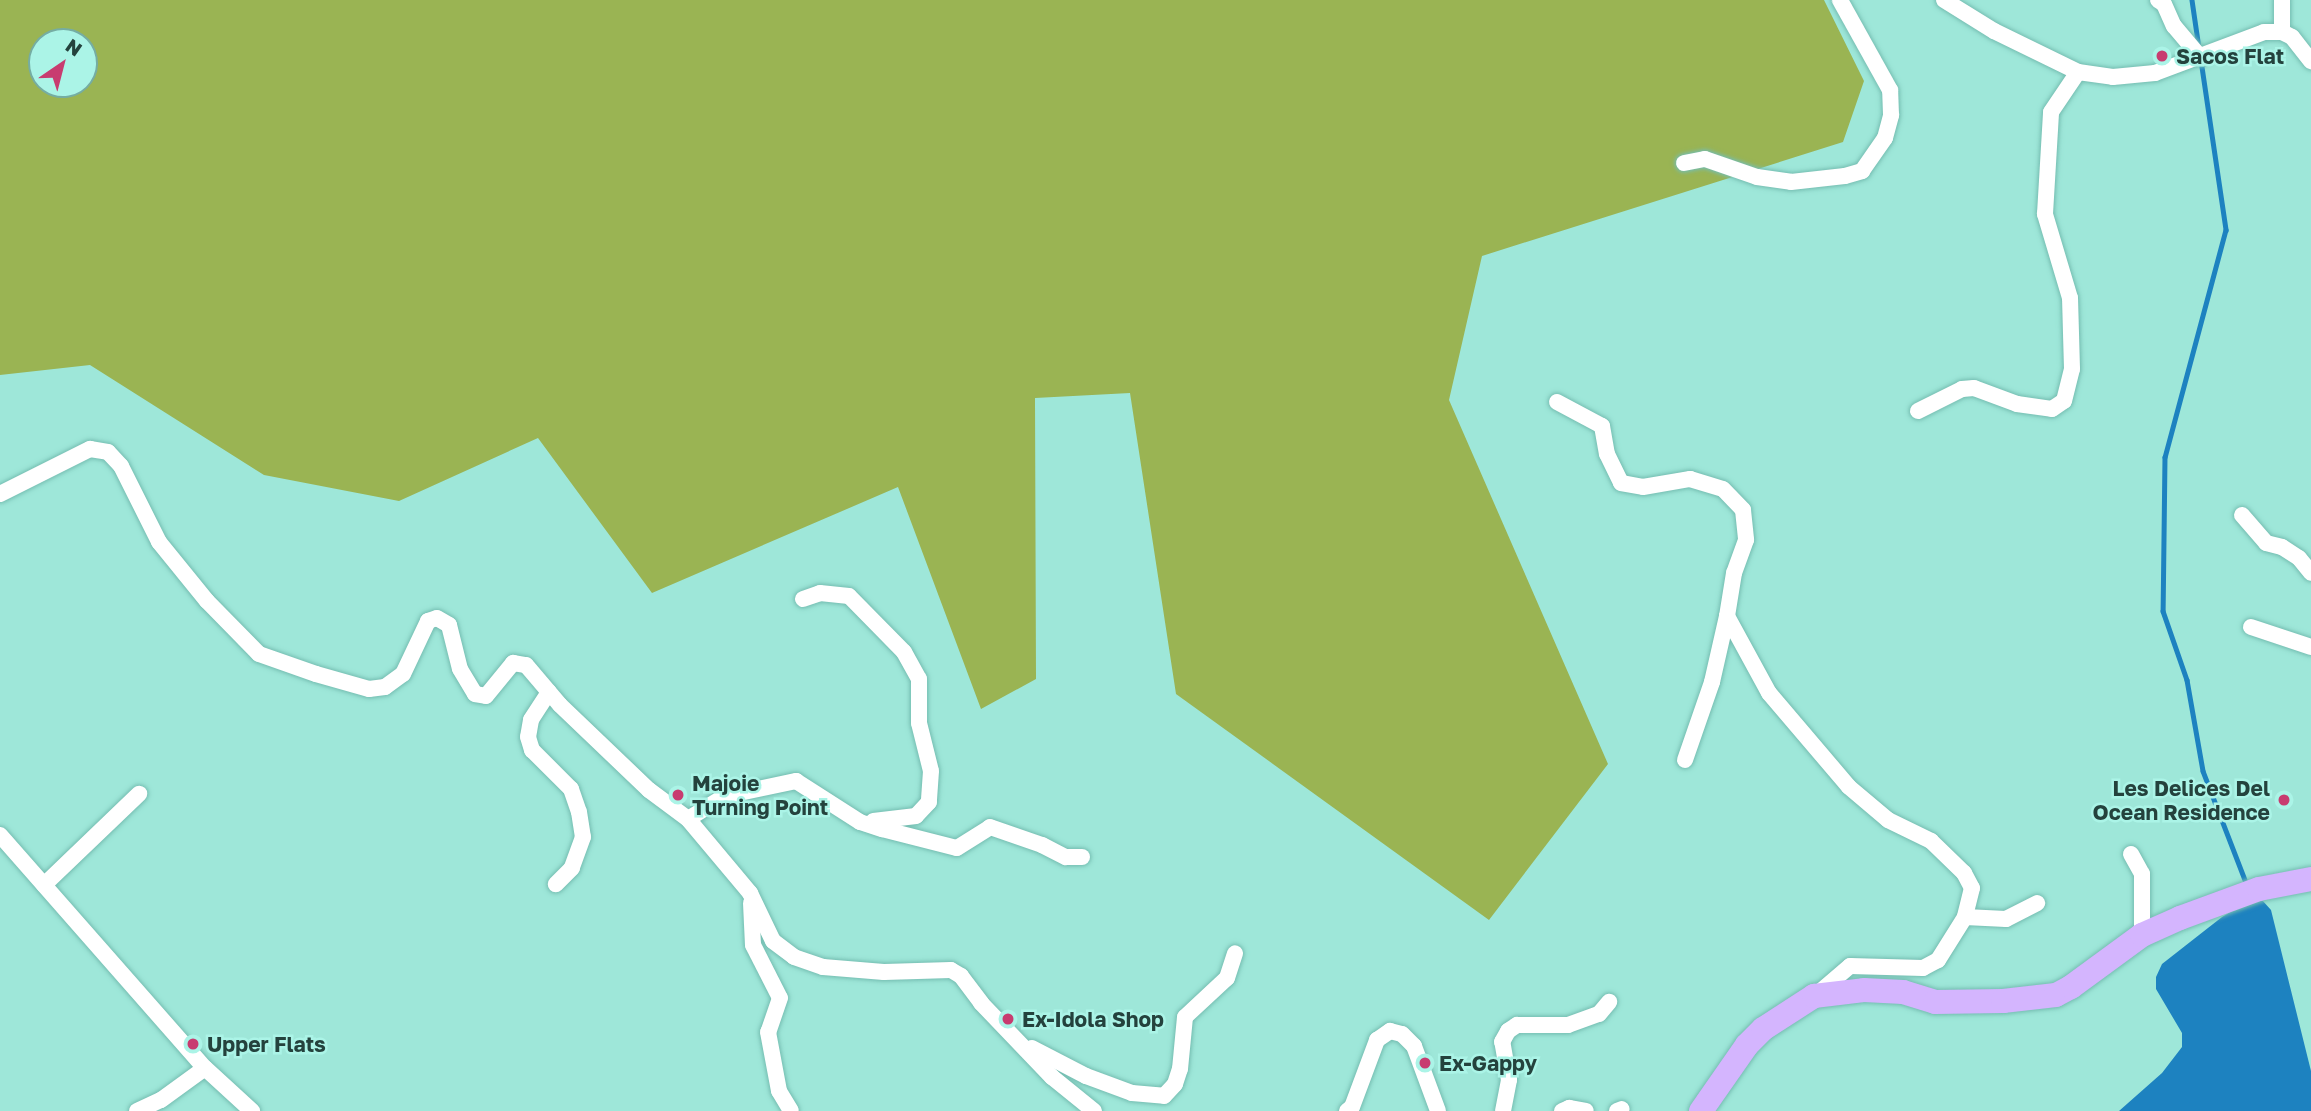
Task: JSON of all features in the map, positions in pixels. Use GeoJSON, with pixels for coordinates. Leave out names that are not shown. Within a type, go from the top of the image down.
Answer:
{"type":"FeatureCollection","features":[{"type":"Feature","properties":{"kind":"main road"},"geometry":{"type":"LineString","coordinates":[[1701,1111],[1747,1045],[1763,1029],[1814,996],[1864,990],[1903,992],[1935,1002],[2041,998],[2071,987],[2142,935],[2249,892],[2311,880]]}},
{"type":"Feature","properties":{"kind":"street"},"geometry":{"type":"LineString","coordinates":[[1684,163],[1705,159],[1758,177],[1791,182],[1844,176],[1862,171],[1885,138],[1891,115],[1890,90],[1840,0]]}},
{"type":"Feature","properties":{"kind":"street"},"geometry":{"type":"LineString","coordinates":[[1944,0],[1994,31],[2078,72],[2113,77],[2155,73],[2201,58],[2264,32],[2282,32],[2292,37],[2311,61]]}},
{"type":"Feature","properties":{"kind":"street"},"geometry":{"type":"LineString","coordinates":[[2158,0],[2165,4],[2174,26],[2201,58]]}},
{"type":"Feature","properties":{"kind":"street"},"geometry":{"type":"LineString","coordinates":[[2282,0],[2282,32]]}},
{"type":"Feature","properties":{"kind":"street"},"geometry":{"type":"LineString","coordinates":[[1918,411],[1962,389],[1974,388],[2017,404],[2052,409],[2064,401],[2071,369],[2070,298],[2045,214],[2051,111],[2078,72]]}},
{"type":"Feature","properties":{"kind":"street"},"geometry":{"type":"LineString","coordinates":[[1557,401],[1602,426],[1607,454],[1621,483],[1643,487],[1690,480],[1723,489],[1743,510],[1746,540],[1734,573],[1712,682],[1685,760]]}},
{"type":"Feature","properties":{"kind":"street"},"geometry":{"type":"LineString","coordinates":[[0,494],[90,449],[108,452],[121,466],[159,542],[207,601],[259,654],[369,689],[385,687],[404,674],[428,621],[438,618],[449,625],[460,669],[475,694],[486,696],[513,663],[526,664],[549,692],[649,790],[688,819],[750,893],[773,941],[794,957],[823,967],[871,971],[951,970],[961,976],[981,1003],[1024,1044],[1052,1077],[1094,1111]]}},
{"type":"Feature","properties":{"kind":"street"},"geometry":{"type":"LineString","coordinates":[[2242,515],[2266,543],[2281,547],[2299,558],[2311,573]]}},
{"type":"Feature","properties":{"kind":"street"},"geometry":{"type":"LineString","coordinates":[[803,599],[820,593],[849,596],[894,640],[919,679],[919,723],[932,771],[929,802],[916,816],[860,822]]}},
{"type":"Feature","properties":{"kind":"street"},"geometry":{"type":"LineString","coordinates":[[1727,616],[1769,693],[1849,787],[1888,820],[1931,841],[1964,873],[1972,888],[1965,917],[1938,960],[1923,968],[1850,966],[1814,996]]}},
{"type":"Feature","properties":{"kind":"street"},"geometry":{"type":"LineString","coordinates":[[2251,628],[2311,647]]}},
{"type":"Feature","properties":{"kind":"street"},"geometry":{"type":"LineString","coordinates":[[549,692],[531,720],[528,737],[532,750],[571,789],[579,811],[583,837],[572,868],[556,884]]}},
{"type":"Feature","properties":{"kind":"street"},"geometry":{"type":"LineString","coordinates":[[688,819],[725,796],[796,781],[860,822],[957,848],[990,827],[1042,845],[1066,857],[1082,857]]}},
{"type":"Feature","properties":{"kind":"street"},"geometry":{"type":"LineString","coordinates":[[44,885],[139,794]]}},
{"type":"Feature","properties":{"kind":"street"},"geometry":{"type":"LineString","coordinates":[[0,835],[205,1068],[252,1111]]}},
{"type":"Feature","properties":{"kind":"street"},"geometry":{"type":"LineString","coordinates":[[2131,854],[2142,874],[2142,935]]}},
{"type":"Feature","properties":{"kind":"street"},"geometry":{"type":"LineString","coordinates":[[750,893],[752,945],[780,998],[768,1032],[779,1091],[791,1111]]}},
{"type":"Feature","properties":{"kind":"street"},"geometry":{"type":"LineString","coordinates":[[1965,917],[2006,919],[2037,903]]}},
{"type":"Feature","properties":{"kind":"street"},"geometry":{"type":"LineString","coordinates":[[1024,1044],[1086,1076],[1132,1093],[1164,1096],[1175,1084],[1180,1069],[1185,1017],[1227,978],[1235,953]]}},
{"type":"Feature","properties":{"kind":"street"},"geometry":{"type":"LineString","coordinates":[[1503,1111],[1509,1080],[1502,1042],[1508,1031],[1517,1026],[1568,1025],[1599,1014],[1609,1002]]}},
{"type":"Feature","properties":{"kind":"street"},"geometry":{"type":"LineString","coordinates":[[1347,1111],[1352,1107],[1377,1040],[1390,1031],[1402,1034],[1414,1046],[1438,1111]]}},
{"type":"Feature","properties":{"kind":"street"},"geometry":{"type":"LineString","coordinates":[[138,1111],[161,1100],[205,1068]]}},
{"type":"Feature","properties":{"kind":"street"},"geometry":{"type":"LineString","coordinates":[[1562,1111],[1569,1108],[1586,1111]]}},
{"type":"Feature","properties":{"kind":"green space"},"geometry":{"type":"Polygon","coordinates":[[[0,0],[1824,0],[1864,81],[1843,142],[1482,256],[1449,400],[1608,764],[1489,920],[1176,694],[1130,393],[1035,398],[1036,679],[981,709],[898,487],[652,593],[538,438],[399,501],[264,475],[90,365],[0,375],[0,0]]]}},
{"type":"Feature","properties":{"kind":"water"},"geometry":{"type":"Polygon","coordinates":[[[2252,899],[2262,900],[2271,910],[2311,1071],[2311,1111],[2119,1111],[2162,1073],[2182,1047],[2182,1033],[2156,989],[2156,977],[2162,964],[2222,917],[2252,899]]]}},
{"type":"Feature","properties":{"kind":"waterway"},"geometry":{"type":"LineString","coordinates":[[2192,0],[2199,48]]}},
{"type":"Feature","properties":{"kind":"waterway"},"geometry":{"type":"LineString","coordinates":[[2201,60],[2226,230],[2165,457],[2163,611],[2187,680],[2203,771],[2247,885]]}},
{"type":"Feature","properties":{"kind":"place","name":"Sacos Flat"},"geometry":{"type":"Point","coordinates":[2162,56]}},
{"type":"Feature","properties":{"kind":"place","name":"Majoie Turning Point"},"geometry":{"type":"Point","coordinates":[678,795]}},
{"type":"Feature","properties":{"kind":"place","name":"Les Delices Del Ocean Residence"},"geometry":{"type":"Point","coordinates":[2284,800]}},
{"type":"Feature","properties":{"kind":"place","name":"Ex-Idola Shop"},"geometry":{"type":"Point","coordinates":[1008,1019]}},
{"type":"Feature","properties":{"kind":"place","name":"Upper Flats"},"geometry":{"type":"Point","coordinates":[193,1044]}},
{"type":"Feature","properties":{"kind":"place","name":"Ex-Gappy"},"geometry":{"type":"Point","coordinates":[1425,1063]}}]}
